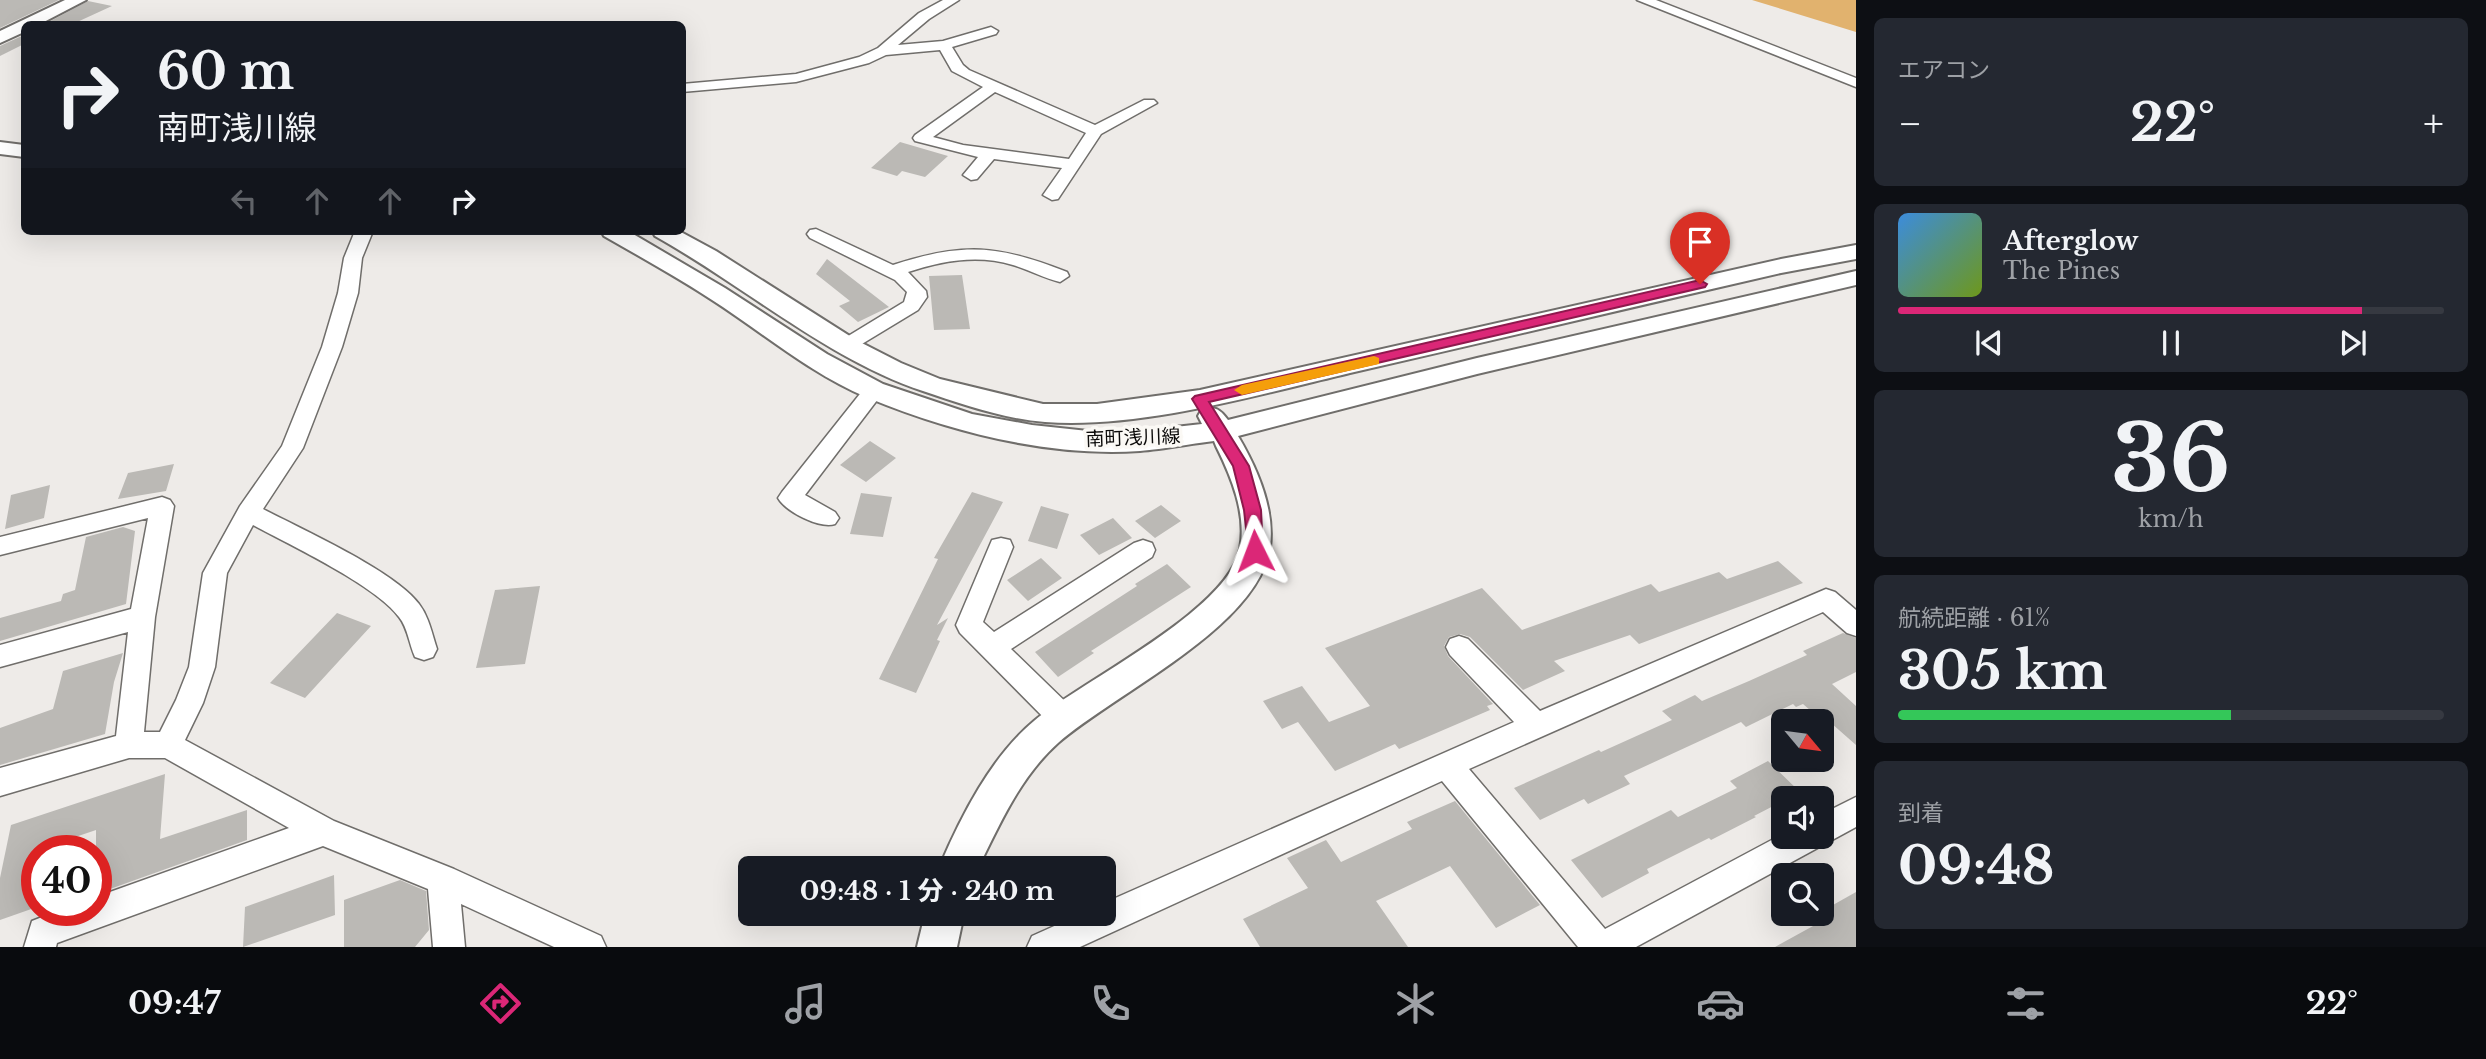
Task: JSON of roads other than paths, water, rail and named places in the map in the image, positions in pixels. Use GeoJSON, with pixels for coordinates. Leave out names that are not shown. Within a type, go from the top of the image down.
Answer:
{"type":"FeatureCollection","features":[{"type":"Feature","properties":{"kind":"street"},"geometry":{"type":"LineString","coordinates":[[34,21],[78,0]]}},
{"type":"Feature","properties":{"kind":"street"},"geometry":{"type":"LineString","coordinates":[[686,88],[796,78],[864,60],[883,51],[924,16],[952,0]]}},
{"type":"Feature","properties":{"kind":"street"},"geometry":{"type":"LineString","coordinates":[[1644,0],[1856,83]]}},
{"type":"Feature","properties":{"kind":"street"},"geometry":{"type":"LineString","coordinates":[[0,38],[21,28]]}},
{"type":"Feature","properties":{"kind":"street"},"geometry":{"type":"LineString","coordinates":[[883,51],[944,45],[991,32]]}},
{"type":"Feature","properties":{"kind":"street"},"geometry":{"type":"LineString","coordinates":[[944,45],[957,68],[992,87],[1095,131]]}},
{"type":"Feature","properties":{"kind":"street"},"geometry":{"type":"LineString","coordinates":[[992,87],[921,138],[962,150],[1073,164]]}},
{"type":"Feature","properties":{"kind":"street"},"geometry":{"type":"LineString","coordinates":[[1052,195],[1095,131],[1149,103]]}},
{"type":"Feature","properties":{"kind":"street"},"geometry":{"type":"LineString","coordinates":[[0,148],[21,151]]}},
{"type":"Feature","properties":{"kind":"street"},"geometry":{"type":"LineString","coordinates":[[971,175],[990,154]]}},
{"type":"Feature","properties":{"kind":"street"},"geometry":{"type":"LineString","coordinates":[[0,166],[21,168]]}},
{"type":"Feature","properties":{"kind":"street"},"geometry":{"type":"LineString","coordinates":[[816,234],[892,271],[908,281],[917,291],[917,298],[897,317],[847,346]]}},
{"type":"Feature","properties":{"kind":"street"},"geometry":{"type":"LineString","coordinates":[[169,745],[202,667],[215,573],[248,512],[292,448],[332,347],[348,293],[353,258],[362,235]]}},
{"type":"Feature","properties":{"kind":"street","name":"南町浅川線"},"geometry":{"type":"LineString","coordinates":[[619,235],[717,293],[818,360],[874,390],[968,423],[1032,435],[1088,441],[1139,441],[1222,431],[1394,386],[1856,278]]}},
{"type":"Feature","properties":{"kind":"street","name":"南町浅川線"},"geometry":{"type":"LineString","coordinates":[[670,235],[779,300],[847,346],[931,386],[1043,413],[1097,413],[1200,399],[1856,251]]}},
{"type":"Feature","properties":{"kind":"street"},"geometry":{"type":"LineString","coordinates":[[892,271],[951,254],[991,253],[1023,260],[1060,276]]}},
{"type":"Feature","properties":{"kind":"street"},"geometry":{"type":"LineString","coordinates":[[827,518],[790,498],[874,390]]}},
{"type":"Feature","properties":{"kind":"street"},"geometry":{"type":"LineString","coordinates":[[964,856],[1006,779],[1046,732],[1210,616],[1239,584],[1255,551],[1252,510],[1241,466],[1200,399]]}},
{"type":"Feature","properties":{"kind":"street"},"geometry":{"type":"LineString","coordinates":[[0,546],[162,506],[142,617],[130,745]]}},
{"type":"Feature","properties":{"kind":"street"},"geometry":{"type":"LineString","coordinates":[[248,512],[340,562],[386,591],[411,611],[424,649]]}},
{"type":"Feature","properties":{"kind":"street"},"geometry":{"type":"LineString","coordinates":[[1001,547],[970,625],[1065,719]]}},
{"type":"Feature","properties":{"kind":"street"},"geometry":{"type":"LineString","coordinates":[[992,647],[1143,551]]}},
{"type":"Feature","properties":{"kind":"street"},"geometry":{"type":"LineString","coordinates":[[1043,947],[1447,765],[1826,600],[1856,625]]}},
{"type":"Feature","properties":{"kind":"street"},"geometry":{"type":"LineString","coordinates":[[0,656],[142,617]]}},
{"type":"Feature","properties":{"kind":"street"},"geometry":{"type":"LineString","coordinates":[[1459,647],[1536,726]]}},
{"type":"Feature","properties":{"kind":"street"},"geometry":{"type":"LineString","coordinates":[[0,782],[130,745],[169,745],[323,831],[443,880],[590,947]]}},
{"type":"Feature","properties":{"kind":"street"},"geometry":{"type":"LineString","coordinates":[[1447,765],[1602,947],[1786,849]]}},
{"type":"Feature","properties":{"kind":"street"},"geometry":{"type":"LineString","coordinates":[[1834,823],[1856,811]]}},
{"type":"Feature","properties":{"kind":"street"},"geometry":{"type":"LineString","coordinates":[[40,947],[43,932],[323,831]]}},
{"type":"Feature","properties":{"kind":"street"},"geometry":{"type":"LineString","coordinates":[[443,880],[449,947]]}},
{"type":"Feature","properties":{"kind":"street"},"geometry":{"type":"LineString","coordinates":[[937,947],[942,926]]}}]}
